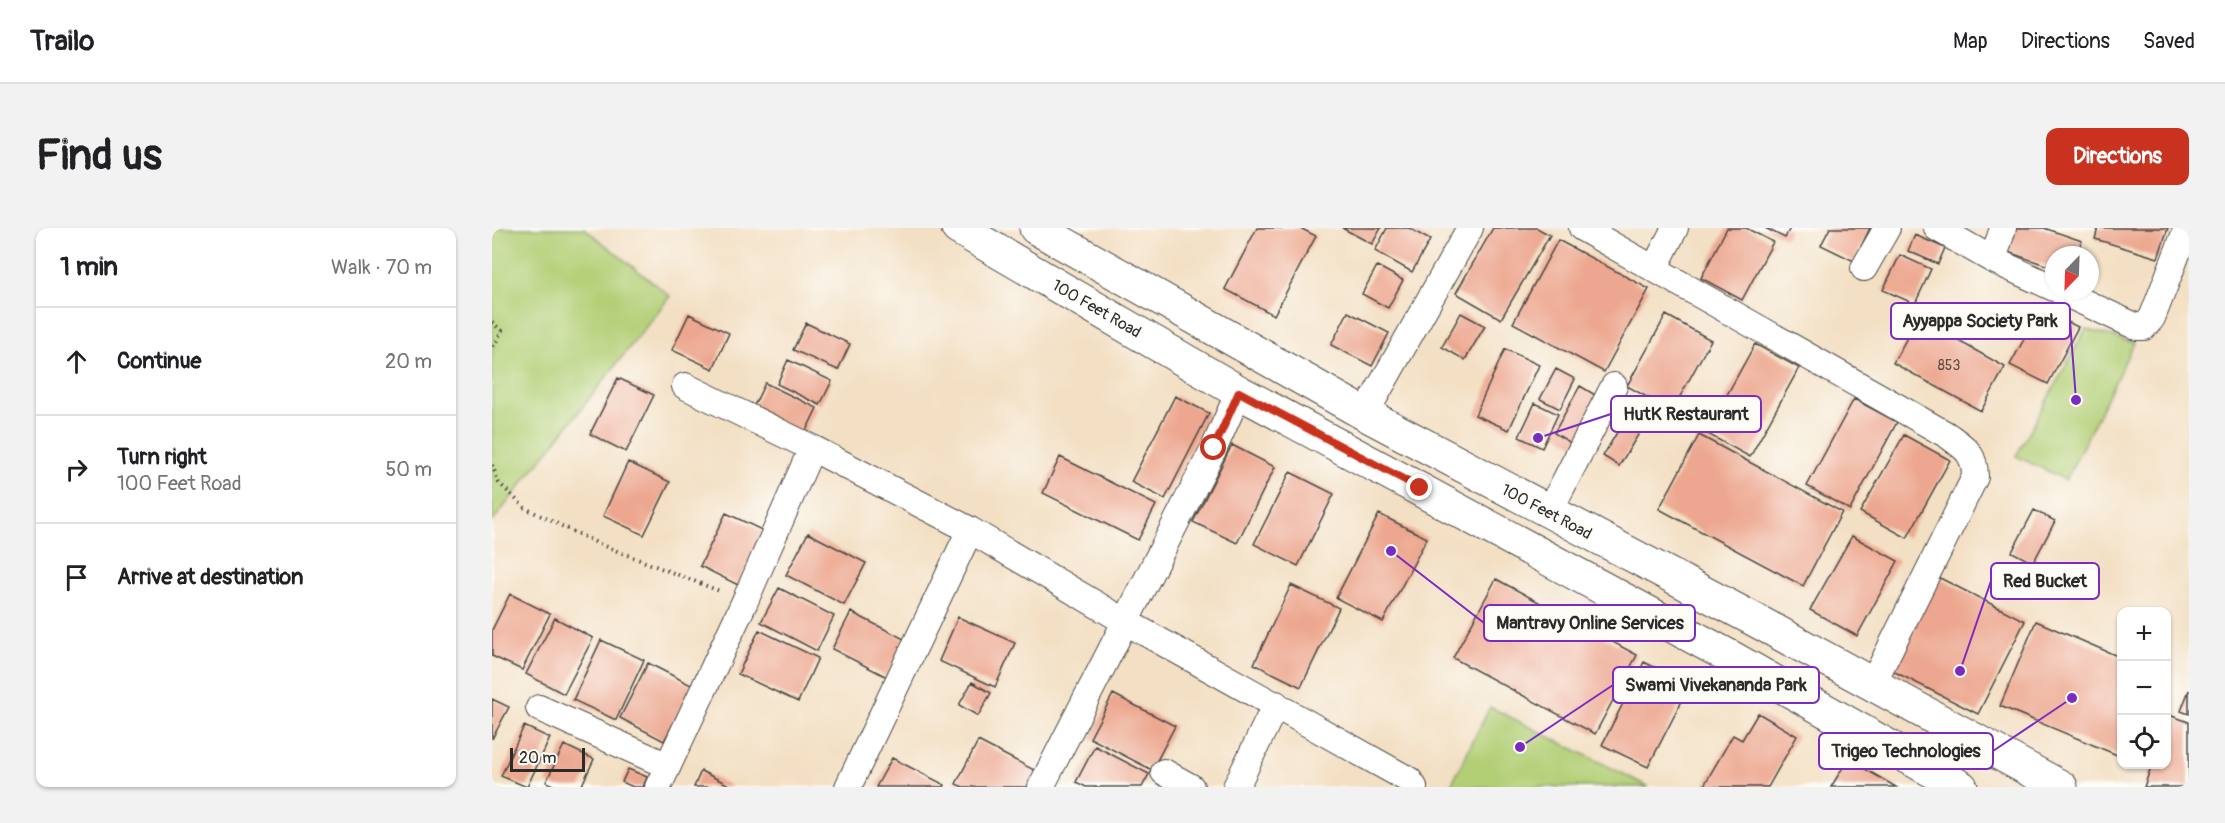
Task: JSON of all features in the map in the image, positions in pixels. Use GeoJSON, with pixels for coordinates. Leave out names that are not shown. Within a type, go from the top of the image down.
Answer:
{"type":"FeatureCollection","features":[{"type":"Feature","properties":{"kind":"main road","name":"100 Feet Road"},"geometry":{"type":"LineString","coordinates":[[958,228],[1239,392],[1734,659],[1961,787]]}},
{"type":"Feature","properties":{"kind":"main road","name":"100 Feet Road"},"geometry":{"type":"LineString","coordinates":[[1036,228],[1365,414],[1873,683],[2061,787]]}},
{"type":"Feature","properties":{"kind":"main road"},"geometry":{"type":"LineString","coordinates":[[1734,659],[1755,620]]}},
{"type":"Feature","properties":{"kind":"street"},"geometry":{"type":"LineString","coordinates":[[1365,414],[1470,228]]}},
{"type":"Feature","properties":{"kind":"street"},"geometry":{"type":"LineString","coordinates":[[1582,228],[1947,435],[1965,448],[1975,463],[1975,477],[1873,683]]}},
{"type":"Feature","properties":{"kind":"street"},"geometry":{"type":"LineString","coordinates":[[1654,269],[1675,228]]}},
{"type":"Feature","properties":{"kind":"street"},"geometry":{"type":"LineString","coordinates":[[1864,268],[1887,228]]}},
{"type":"Feature","properties":{"kind":"street"},"geometry":{"type":"LineString","coordinates":[[1937,228],[1993,260],[2045,284]]}},
{"type":"Feature","properties":{"kind":"street"},"geometry":{"type":"LineString","coordinates":[[1993,260],[2003,228]]}},
{"type":"Feature","properties":{"kind":"street"},"geometry":{"type":"LineString","coordinates":[[2079,300],[2137,327],[2148,324],[2187,228]]}},
{"type":"Feature","properties":{"kind":"street"},"geometry":{"type":"LineString","coordinates":[[685,386],[812,448],[970,530],[1126,622],[1409,780],[1414,787]]}},
{"type":"Feature","properties":{"kind":"street"},"geometry":{"type":"LineString","coordinates":[[1549,512],[1614,386]]}},
{"type":"Feature","properties":{"kind":"street"},"geometry":{"type":"LineString","coordinates":[[1041,787],[1214,448],[1239,392]]}},
{"type":"Feature","properties":{"kind":"street"},"geometry":{"type":"LineString","coordinates":[[539,708],[663,777],[745,601],[812,448]]}},
{"type":"Feature","properties":{"kind":"street"},"geometry":{"type":"LineString","coordinates":[[848,787],[970,530]]}},
{"type":"Feature","properties":{"kind":"street"},"geometry":{"type":"LineString","coordinates":[[1236,787],[1276,704]]}},
{"type":"Feature","properties":{"kind":"street"},"geometry":{"type":"LineString","coordinates":[[1164,772],[1191,787]]}},
{"type":"Feature","properties":{"kind":"path"},"geometry":{"type":"LineString","coordinates":[[492,322],[502,331],[492,349]]}},
{"type":"Feature","properties":{"kind":"path"},"geometry":{"type":"LineString","coordinates":[[492,465],[499,483],[525,507],[599,543],[745,601]]}},
{"type":"Feature","properties":{"kind":"green space"},"geometry":{"type":"Polygon","coordinates":[[[492,228],[584,228],[670,296],[492,522],[492,228]]]}},
{"type":"Feature","properties":{"kind":"green space"},"geometry":{"type":"Polygon","coordinates":[[[2086,329],[2134,343],[2066,480],[2016,456],[2086,329]]]}},
{"type":"Feature","properties":{"kind":"green space"},"geometry":{"type":"Polygon","coordinates":[[[1490,707],[1649,787],[1450,787],[1490,707]]]}},
{"type":"Feature","properties":{"kind":"building"},"geometry":{"type":"Polygon","coordinates":[[[1257,228],[1300,228],[1316,236],[1274,315],[1225,289],[1257,228]]]}},
{"type":"Feature","properties":{"kind":"building"},"geometry":{"type":"Polygon","coordinates":[[[1342,228],[1381,228],[1372,244],[1342,228]]]}},
{"type":"Feature","properties":{"kind":"building"},"geometry":{"type":"Polygon","coordinates":[[[1387,228],[1409,228],[1430,240],[1412,272],[1375,251],[1387,228]]]}},
{"type":"Feature","properties":{"kind":"building"},"geometry":{"type":"Polygon","coordinates":[[[1493,228],[1537,228],[1550,235],[1501,319],[1456,293],[1493,228]]]}},
{"type":"Feature","properties":{"kind":"building"},"geometry":{"type":"Polygon","coordinates":[[[1727,228],[1746,228],[1773,242],[1742,300],[1701,278],[1727,228]]]}},
{"type":"Feature","properties":{"kind":"building"},"geometry":{"type":"Polygon","coordinates":[[[1765,228],[1790,228],[1785,238],[1765,228]]]}},
{"type":"Feature","properties":{"kind":"building"},"geometry":{"type":"Polygon","coordinates":[[[1830,228],[1870,228],[1854,261],[1821,245],[1830,228]]]}},
{"type":"Feature","properties":{"kind":"building"},"geometry":{"type":"Polygon","coordinates":[[[2016,228],[2044,228],[2082,241],[2080,246],[2045,246],[2045,265],[2008,252],[2016,228]]]}},
{"type":"Feature","properties":{"kind":"building"},"geometry":{"type":"Polygon","coordinates":[[[2098,228],[2168,228],[2158,258],[2095,239],[2098,228]]]}},
{"type":"Feature","properties":{"kind":"building"},"geometry":{"type":"Polygon","coordinates":[[[1915,235],[1945,248],[1938,264],[1908,251],[1915,235]]]}},
{"type":"Feature","properties":{"kind":"building"},"geometry":{"type":"Polygon","coordinates":[[[1558,240],[1649,289],[1604,372],[1513,323],[1558,240]]]}},
{"type":"Feature","properties":{"kind":"building"},"geometry":{"type":"Polygon","coordinates":[[[1900,255],[1931,269],[1915,304],[1883,290],[1900,255]]]}},
{"type":"Feature","properties":{"kind":"building"},"geometry":{"type":"Polygon","coordinates":[[[1377,266],[1403,280],[1388,308],[1362,294],[1377,266]]]}},
{"type":"Feature","properties":{"kind":"building"},"geometry":{"type":"Polygon","coordinates":[[[2041,308],[2078,327],[2048,384],[2010,365],[2041,308]]]}},
{"type":"Feature","properties":{"kind":"building"},"geometry":{"type":"Polygon","coordinates":[[[1348,312],[1389,333],[1372,366],[1331,345],[1348,312]]]}},
{"type":"Feature","properties":{"kind":"building"},"geometry":{"type":"Polygon","coordinates":[[[1461,313],[1485,326],[1465,360],[1442,347],[1461,313]]]}},
{"type":"Feature","properties":{"kind":"building"},"geometry":{"type":"Polygon","coordinates":[[[689,314],[729,333],[713,369],[672,350],[689,314]]]}},
{"type":"Feature","properties":{"kind":"building"},"geometry":{"type":"Polygon","coordinates":[[[1666,315],[1711,340],[1672,411],[1627,386],[1666,315]]]}},
{"type":"Feature","properties":{"kind":"building"},"geometry":{"type":"Polygon","coordinates":[[[1918,318],[2005,367],[1981,411],[1893,363],[1918,318]]]}},
{"type":"Feature","properties":{"kind":"building"},"geometry":{"type":"Polygon","coordinates":[[[806,323],[850,344],[838,370],[793,350],[806,323]]]}},
{"type":"Feature","properties":{"kind":"building"},"geometry":{"type":"Polygon","coordinates":[[[1755,344],[1799,368],[1750,457],[1706,433],[1755,344]]]}},
{"type":"Feature","properties":{"kind":"building"},"geometry":{"type":"Polygon","coordinates":[[[1505,349],[1539,365],[1509,430],[1475,415],[1505,349]]]}},
{"type":"Feature","properties":{"kind":"building"},"geometry":{"type":"Polygon","coordinates":[[[788,360],[832,381],[820,405],[777,384],[788,360]]]}},
{"type":"Feature","properties":{"kind":"building"},"geometry":{"type":"Polygon","coordinates":[[[1556,369],[1575,379],[1560,409],[1540,399],[1556,369]]]}},
{"type":"Feature","properties":{"kind":"building"},"geometry":{"type":"Polygon","coordinates":[[[618,378],[654,395],[626,452],[590,434],[618,378]]]}},
{"type":"Feature","properties":{"kind":"building"},"geometry":{"type":"Polygon","coordinates":[[[765,383],[817,408],[803,437],[751,412],[765,383]]]}},
{"type":"Feature","properties":{"kind":"building"},"geometry":{"type":"Polygon","coordinates":[[[1580,386],[1602,399],[1576,446],[1554,433],[1580,386]]]}},
{"type":"Feature","properties":{"kind":"building"},"geometry":{"type":"Polygon","coordinates":[[[1175,396],[1209,413],[1165,499],[1131,482],[1175,396]]]}},
{"type":"Feature","properties":{"kind":"building"},"geometry":{"type":"Polygon","coordinates":[[[1854,399],[1897,422],[1850,510],[1807,486],[1854,399]]]}},
{"type":"Feature","properties":{"kind":"building"},"geometry":{"type":"Polygon","coordinates":[[[1535,403],[1558,414],[1542,448],[1519,437],[1535,403]]]}},
{"type":"Feature","properties":{"kind":"building"},"geometry":{"type":"Polygon","coordinates":[[[1632,407],[1649,417],[1619,466],[1603,456],[1632,407]]]}},
{"type":"Feature","properties":{"kind":"building"},"geometry":{"type":"Polygon","coordinates":[[[1699,435],[1842,512],[1803,586],[1659,509],[1699,435]]]}},
{"type":"Feature","properties":{"kind":"building"},"geometry":{"type":"Polygon","coordinates":[[[1904,435],[1950,460],[1907,538],[1860,512],[1904,435]]]}},
{"type":"Feature","properties":{"kind":"building"},"geometry":{"type":"Polygon","coordinates":[[[1232,445],[1275,467],[1237,543],[1193,522],[1232,445]]]}},
{"type":"Feature","properties":{"kind":"building"},"geometry":{"type":"Polygon","coordinates":[[[1060,457],[1156,505],[1138,540],[1043,493],[1060,457]]]}},
{"type":"Feature","properties":{"kind":"building"},"geometry":{"type":"Polygon","coordinates":[[[628,462],[670,482],[644,535],[603,516],[628,462]]]}},
{"type":"Feature","properties":{"kind":"building"},"geometry":{"type":"Polygon","coordinates":[[[1290,472],[1334,494],[1298,566],[1254,544],[1290,472]]]}},
{"type":"Feature","properties":{"kind":"building"},"geometry":{"type":"Polygon","coordinates":[[[2034,510],[2055,521],[2033,563],[2012,552],[2034,510]]]}},
{"type":"Feature","properties":{"kind":"building"},"geometry":{"type":"Polygon","coordinates":[[[726,513],[764,531],[738,585],[700,566],[726,513]]]}},
{"type":"Feature","properties":{"kind":"building"},"geometry":{"type":"Polygon","coordinates":[[[1379,514],[1427,538],[1383,622],[1336,598],[1379,514]]]}},
{"type":"Feature","properties":{"kind":"building"},"geometry":{"type":"Polygon","coordinates":[[[808,533],[866,563],[844,605],[786,575],[808,533]]]}},
{"type":"Feature","properties":{"kind":"building"},"geometry":{"type":"Polygon","coordinates":[[[1852,536],[1898,561],[1857,636],[1810,610],[1852,536]]]}},
{"type":"Feature","properties":{"kind":"building"},"geometry":{"type":"Polygon","coordinates":[[[1932,574],[2025,621],[1978,714],[1885,667],[1932,574]]]}},
{"type":"Feature","properties":{"kind":"building"},"geometry":{"type":"Polygon","coordinates":[[[1496,579],[1637,655],[1595,734],[1453,658],[1496,579]]]}},
{"type":"Feature","properties":{"kind":"building"},"geometry":{"type":"Polygon","coordinates":[[[1291,585],[1339,608],[1301,687],[1254,664],[1291,585]]]}},
{"type":"Feature","properties":{"kind":"building"},"geometry":{"type":"Polygon","coordinates":[[[779,588],[834,616],[817,651],[761,622],[779,588]]]}},
{"type":"Feature","properties":{"kind":"building"},"geometry":{"type":"Polygon","coordinates":[[[510,594],[550,614],[522,670],[492,656],[492,630],[510,594]]]}},
{"type":"Feature","properties":{"kind":"building"},"geometry":{"type":"Polygon","coordinates":[[[851,612],[906,640],[887,677],[832,649],[851,612]]]}},
{"type":"Feature","properties":{"kind":"building"},"geometry":{"type":"Polygon","coordinates":[[[958,617],[1015,643],[995,687],[939,661],[958,617]]]}},
{"type":"Feature","properties":{"kind":"building"},"geometry":{"type":"Polygon","coordinates":[[[555,618],[593,638],[564,694],[526,674],[555,618]]]}},
{"type":"Feature","properties":{"kind":"building"},"geometry":{"type":"Polygon","coordinates":[[[2036,621],[2117,656],[2117,755],[2000,706],[2036,621]]]}},
{"type":"Feature","properties":{"kind":"building"},"geometry":{"type":"Polygon","coordinates":[[[759,630],[818,658],[798,702],[738,674],[759,630]]]}},
{"type":"Feature","properties":{"kind":"building"},"geometry":{"type":"Polygon","coordinates":[[[601,640],[644,660],[616,720],[573,700],[601,640]]]}},
{"type":"Feature","properties":{"kind":"building"},"geometry":{"type":"Polygon","coordinates":[[[1644,662],[1690,685],[1648,767],[1602,745],[1644,662]]]}},
{"type":"Feature","properties":{"kind":"building"},"geometry":{"type":"Polygon","coordinates":[[[648,663],[693,686],[664,741],[620,718],[648,663]]]}},
{"type":"Feature","properties":{"kind":"building"},"geometry":{"type":"Polygon","coordinates":[[[972,682],[991,693],[978,716],[959,705],[972,682]]]}},
{"type":"Feature","properties":{"kind":"building"},"geometry":{"type":"Polygon","coordinates":[[[2189,690],[2189,714],[2181,711],[2189,690]]]}},
{"type":"Feature","properties":{"kind":"building"},"geometry":{"type":"Polygon","coordinates":[[[1113,694],[1175,726],[1152,770],[1090,738],[1113,694]]]}},
{"type":"Feature","properties":{"kind":"building"},"geometry":{"type":"Polygon","coordinates":[[[492,699],[509,707],[492,739],[492,699]]]}},
{"type":"Feature","properties":{"kind":"building"},"geometry":{"type":"Polygon","coordinates":[[[1758,713],[1797,736],[1768,787],[1703,787],[1733,735],[1742,740],[1758,713]]]}},
{"type":"Feature","properties":{"kind":"building"},"geometry":{"type":"Polygon","coordinates":[[[2171,716],[2189,722],[2189,787],[2144,787],[2150,769],[2171,769],[2171,716]]]}},
{"type":"Feature","properties":{"kind":"building"},"geometry":{"type":"Polygon","coordinates":[[[524,726],[550,738],[527,787],[501,776],[524,726]]]}},
{"type":"Feature","properties":{"kind":"building"},"geometry":{"type":"Polygon","coordinates":[[[978,741],[1038,772],[1031,787],[963,787],[956,784],[978,741]]]}},
{"type":"Feature","properties":{"kind":"building"},"geometry":{"type":"Polygon","coordinates":[[[564,745],[594,759],[581,787],[557,787],[546,782],[564,745]]]}},
{"type":"Feature","properties":{"kind":"building"},"geometry":{"type":"Polygon","coordinates":[[[1095,746],[1149,774],[1142,787],[1086,787],[1076,782],[1095,746]]]}},
{"type":"Feature","properties":{"kind":"building"},"geometry":{"type":"Polygon","coordinates":[[[892,758],[945,785],[944,787],[876,787],[892,758]]]}},
{"type":"Feature","properties":{"kind":"building"},"geometry":{"type":"Polygon","coordinates":[[[1848,759],[1896,787],[1831,787],[1848,759]]]}},
{"type":"Feature","properties":{"kind":"building"},"geometry":{"type":"Polygon","coordinates":[[[628,769],[647,777],[643,787],[633,787],[622,782],[628,769]]]}},
{"type":"Feature","properties":{"kind":"building"},"geometry":{"type":"Polygon","coordinates":[[[701,771],[733,787],[694,787],[701,771]]]}},
{"type":"Feature","properties":{"kind":"place","name":"Ayyappa Society Park"},"geometry":{"type":"Point","coordinates":[2076,400]}},
{"type":"Feature","properties":{"kind":"place","name":"HutK Restaurant"},"geometry":{"type":"Point","coordinates":[1538,438]}},
{"type":"Feature","properties":{"kind":"place","name":"Mantravy Online Services"},"geometry":{"type":"Point","coordinates":[1391,551]}},
{"type":"Feature","properties":{"kind":"place","name":"Red Bucket"},"geometry":{"type":"Point","coordinates":[1960,671]}},
{"type":"Feature","properties":{"kind":"place","name":"Trigeo Technologies"},"geometry":{"type":"Point","coordinates":[2072,698]}},
{"type":"Feature","properties":{"kind":"place","name":"Swami Vivekananda Park"},"geometry":{"type":"Point","coordinates":[1520,747]}},
{"type":"Feature","properties":{"kind":"route"},"geometry":{"type":"LineString","coordinates":[[1214,448],[1239,392],[1420,488]]}}]}
